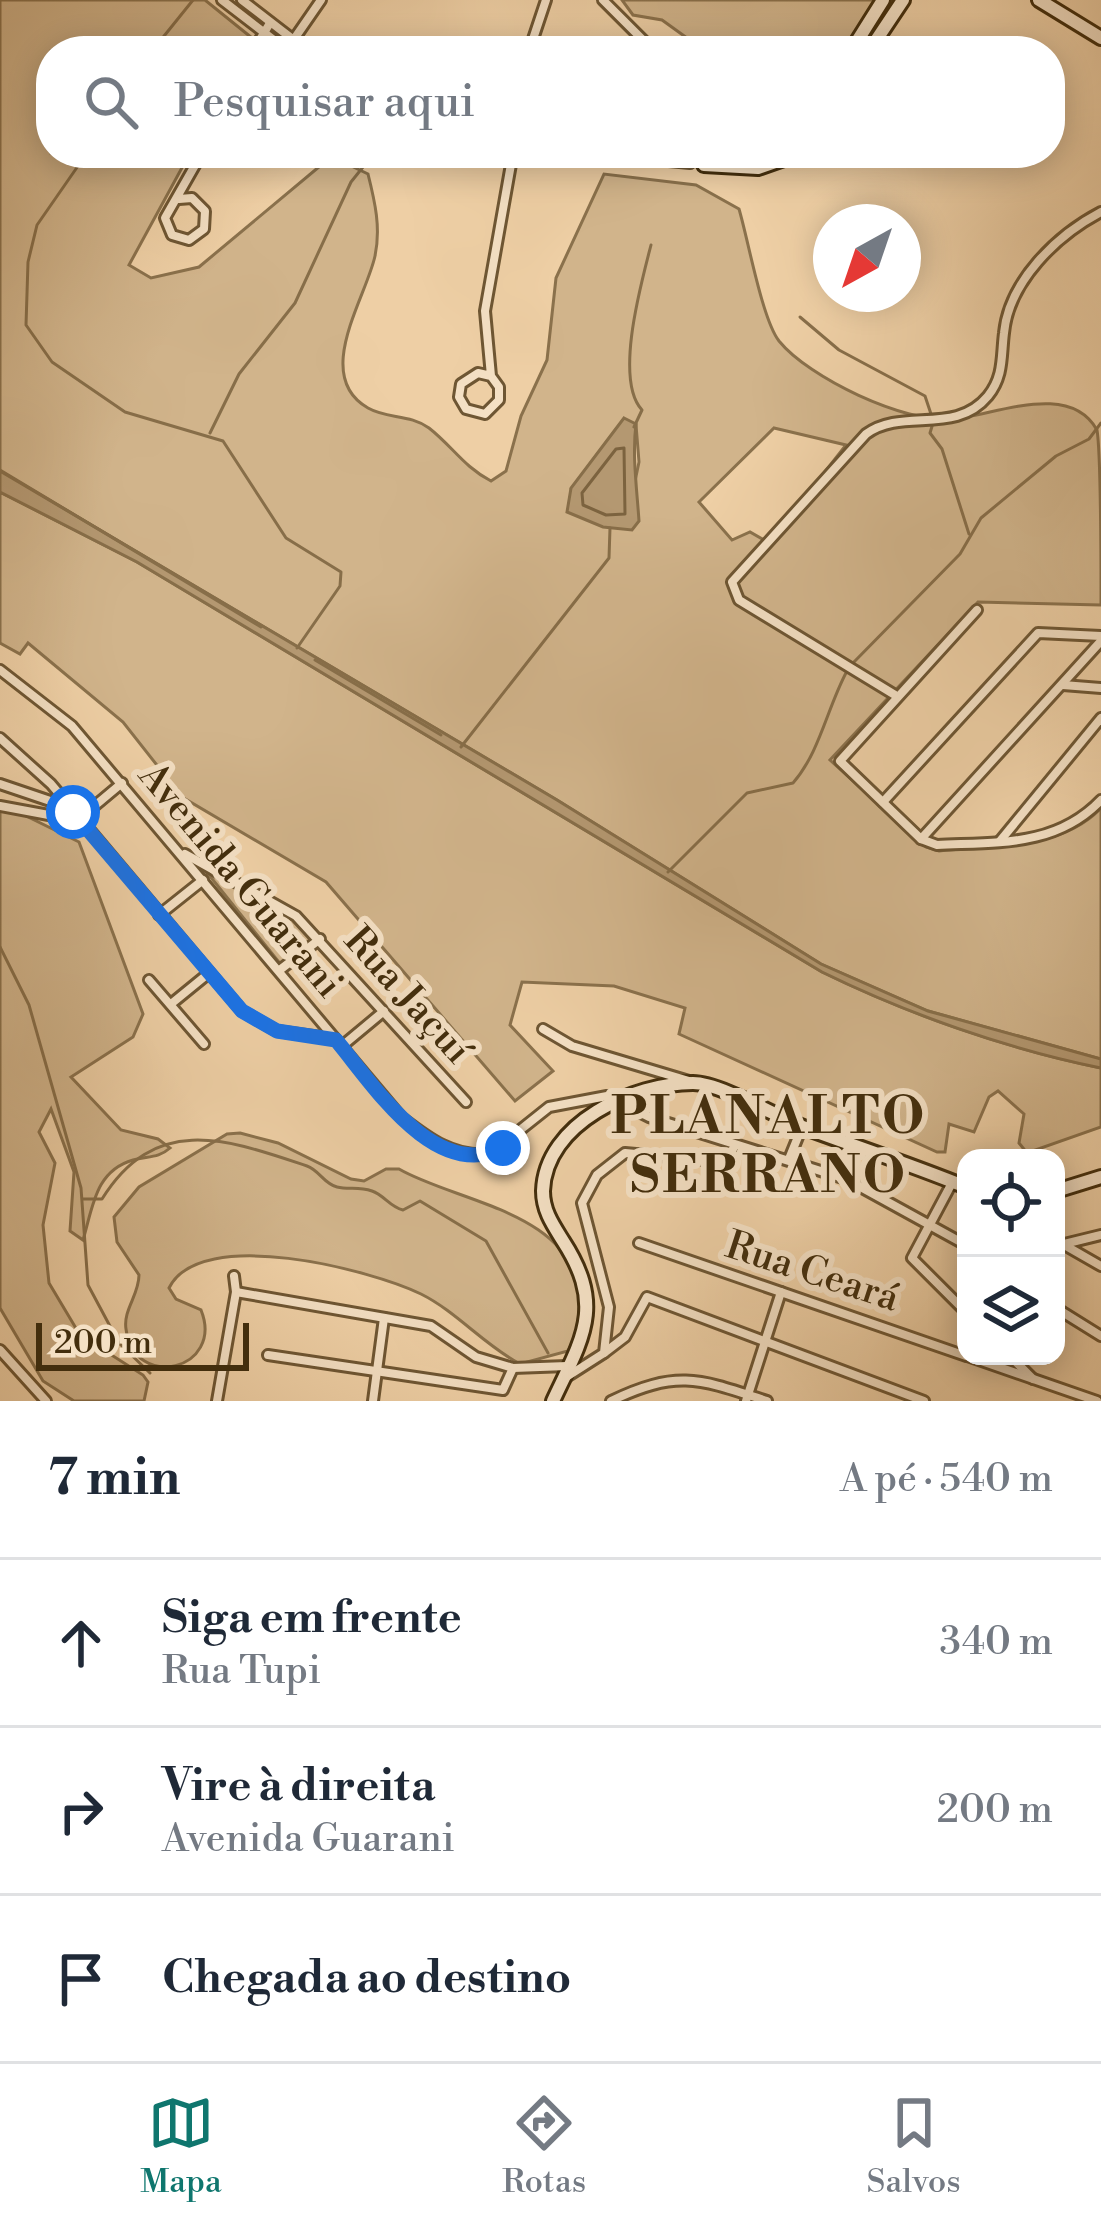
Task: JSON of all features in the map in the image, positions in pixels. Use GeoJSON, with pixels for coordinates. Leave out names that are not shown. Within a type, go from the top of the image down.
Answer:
{"type":"FeatureCollection","features":[{"type":"Feature","properties":{"kind":"street"},"geometry":{"type":"LineString","coordinates":[[222,0],[268,36]]}},
{"type":"Feature","properties":{"kind":"street"},"geometry":{"type":"LineString","coordinates":[[242,0],[281,36]]}},
{"type":"Feature","properties":{"kind":"street"},"geometry":{"type":"LineString","coordinates":[[297,36],[321,0]]}},
{"type":"Feature","properties":{"kind":"street"},"geometry":{"type":"LineString","coordinates":[[534,36],[546,0]]}},
{"type":"Feature","properties":{"kind":"street"},"geometry":{"type":"LineString","coordinates":[[603,0],[639,36]]}},
{"type":"Feature","properties":{"kind":"street"},"geometry":{"type":"LineString","coordinates":[[860,36],[883,0]]}},
{"type":"Feature","properties":{"kind":"street"},"geometry":{"type":"LineString","coordinates":[[879,36],[903,0]]}},
{"type":"Feature","properties":{"kind":"street"},"geometry":{"type":"LineString","coordinates":[[1039,0],[1101,38]]}},
{"type":"Feature","properties":{"kind":"street"},"geometry":{"type":"LineString","coordinates":[[260,36],[270,23]]}},
{"type":"Feature","properties":{"kind":"street"},"geometry":{"type":"LineString","coordinates":[[179,199],[192,198],[206,211],[205,229],[190,240],[177,238],[165,224],[169,206],[179,199],[194,168]]}},
{"type":"Feature","properties":{"kind":"street"},"geometry":{"type":"LineString","coordinates":[[491,376],[478,373],[461,384],[459,397],[466,409],[478,415],[496,406],[500,394],[491,376],[485,310],[510,168]]}},
{"type":"Feature","properties":{"kind":"street"},"geometry":{"type":"LineString","coordinates":[[895,695],[739,600],[732,582],[879,424],[947,420],[970,411],[989,394],[1003,367],[1004,328],[1018,291],[1059,240],[1101,212]]}},
{"type":"Feature","properties":{"kind":"street"},"geometry":{"type":"LineString","coordinates":[[977,610],[839,758],[921,839],[937,845],[1000,842],[1071,828],[1101,800]]}},
{"type":"Feature","properties":{"kind":"street"},"geometry":{"type":"LineString","coordinates":[[883,802],[1038,633],[1101,638]]}},
{"type":"Feature","properties":{"kind":"street"},"geometry":{"type":"LineString","coordinates":[[921,839],[1101,638]]}},
{"type":"Feature","properties":{"kind":"street","name":"Avenida Guarani"},"geometry":{"type":"LineString","coordinates":[[0,670],[43,700],[122,783],[400,1118],[428,1138],[475,1156],[503,1148],[549,1108],[599,1104]]}},
{"type":"Feature","properties":{"kind":"street"},"geometry":{"type":"LineString","coordinates":[[1062,685],[1101,688]]}},
{"type":"Feature","properties":{"kind":"street"},"geometry":{"type":"LineString","coordinates":[[1000,842],[1101,718]]}},
{"type":"Feature","properties":{"kind":"street"},"geometry":{"type":"LineString","coordinates":[[0,738],[74,812],[209,973],[260,1025],[339,1043],[384,1011]]}},
{"type":"Feature","properties":{"kind":"street"},"geometry":{"type":"LineString","coordinates":[[0,806],[54,816],[74,812],[122,783]]}},
{"type":"Feature","properties":{"kind":"street"},"geometry":{"type":"LineString","coordinates":[[0,784],[74,812]]}},
{"type":"Feature","properties":{"kind":"street","name":"Rua Jaçuí"},"geometry":{"type":"LineString","coordinates":[[183,854],[296,916],[466,1102]]}},
{"type":"Feature","properties":{"kind":"street"},"geometry":{"type":"LineString","coordinates":[[159,915],[203,880]]}},
{"type":"Feature","properties":{"kind":"street"},"geometry":{"type":"LineString","coordinates":[[281,969],[320,938]]}},
{"type":"Feature","properties":{"kind":"street"},"geometry":{"type":"LineString","coordinates":[[171,1004],[209,973]]}},
{"type":"Feature","properties":{"kind":"street"},"geometry":{"type":"LineString","coordinates":[[148,980],[204,1044]]}},
{"type":"Feature","properties":{"kind":"street"},"geometry":{"type":"LineString","coordinates":[[543,1029],[572,1046],[696,1083],[957,1183]]}},
{"type":"Feature","properties":{"kind":"street"},"geometry":{"type":"LineString","coordinates":[[554,1401],[587,1324],[590,1297],[582,1270],[548,1218],[543,1188],[548,1169],[573,1128],[599,1104],[696,1083]]}},
{"type":"Feature","properties":{"kind":"street"},"geometry":{"type":"LineString","coordinates":[[622,1100],[649,1117],[846,1179],[957,1241]]}},
{"type":"Feature","properties":{"kind":"street"},"geometry":{"type":"LineString","coordinates":[[789,1159],[802,1126]]}},
{"type":"Feature","properties":{"kind":"street"},"geometry":{"type":"LineString","coordinates":[[604,1354],[609,1307],[582,1203],[597,1175],[625,1154],[724,1162],[735,1146]]}},
{"type":"Feature","properties":{"kind":"street"},"geometry":{"type":"LineString","coordinates":[[1065,1188],[1100,1181]]}},
{"type":"Feature","properties":{"kind":"street"},"geometry":{"type":"LineString","coordinates":[[957,1189],[912,1258],[957,1303]]}},
{"type":"Feature","properties":{"kind":"street"},"geometry":{"type":"LineString","coordinates":[[1065,1244],[1101,1235]]}},
{"type":"Feature","properties":{"kind":"street","name":"Rua Ceará"},"geometry":{"type":"LineString","coordinates":[[639,1244],[957,1353]]}},
{"type":"Feature","properties":{"kind":"street"},"geometry":{"type":"LineString","coordinates":[[1065,1248],[1101,1266]]}},
{"type":"Feature","properties":{"kind":"street"},"geometry":{"type":"LineString","coordinates":[[217,1401],[236,1292],[234,1276]]}},
{"type":"Feature","properties":{"kind":"street"},"geometry":{"type":"LineString","coordinates":[[236,1292],[431,1326],[476,1357],[513,1368],[567,1372],[604,1354],[625,1337],[647,1297],[924,1401]]}},
{"type":"Feature","properties":{"kind":"street"},"geometry":{"type":"LineString","coordinates":[[747,1398],[782,1292]]}},
{"type":"Feature","properties":{"kind":"street"},"geometry":{"type":"LineString","coordinates":[[1065,1313],[1101,1336]]}},
{"type":"Feature","properties":{"kind":"street"},"geometry":{"type":"LineString","coordinates":[[373,1401],[383,1318]]}},
{"type":"Feature","properties":{"kind":"street"},"geometry":{"type":"LineString","coordinates":[[0,1350],[46,1401]]}},
{"type":"Feature","properties":{"kind":"street"},"geometry":{"type":"LineString","coordinates":[[268,1355],[503,1390],[513,1368]]}},
{"type":"Feature","properties":{"kind":"street","name":"Rua Ceará"},"geometry":{"type":"LineString","coordinates":[[992,1365],[1097,1401]]}},
{"type":"Feature","properties":{"kind":"street"},"geometry":{"type":"LineString","coordinates":[[1019,1365],[1034,1380]]}},
{"type":"Feature","properties":{"kind":"street"},"geometry":{"type":"LineString","coordinates":[[611,1401],[676,1377],[709,1380],[747,1398],[767,1401]]}},
{"type":"Feature","properties":{"kind":"shaded area"},"geometry":{"type":"Polygon","coordinates":[[[0,0],[205,0],[250,36],[36,36],[36,168],[182,168],[129,265],[151,278],[199,267],[318,168],[355,168],[368,174],[377,246],[347,336],[344,377],[352,394],[368,408],[422,424],[491,481],[506,471],[521,416],[547,360],[556,278],[604,174],[696,185],[739,209],[761,297],[779,341],[834,383],[884,406],[931,418],[1030,405],[1068,407],[1084,415],[1097,430],[1101,605],[978,602],[830,760],[926,847],[939,851],[1047,838],[1085,822],[1101,808],[1101,1059],[928,1011],[821,964],[557,800],[0,471],[0,0]],[[624,419],[572,488],[633,491],[639,462],[636,425],[624,419]],[[774,428],[699,502],[732,540],[750,532],[769,543],[846,445],[774,428]]]}},
{"type":"Feature","properties":{"kind":"shaded area"},"geometry":{"type":"Polygon","coordinates":[[[622,0],[878,0],[854,36],[684,36],[662,20],[633,15],[622,0]]]}},
{"type":"Feature","properties":{"kind":"shaded area"},"geometry":{"type":"Polygon","coordinates":[[[0,492],[137,562],[822,972],[958,1029],[1101,1068],[1101,1127],[1038,1149],[1024,1149],[1019,1143],[1024,1114],[998,1091],[989,1097],[974,1132],[949,1124],[945,1152],[937,1152],[679,1034],[685,1008],[614,986],[522,982],[510,1025],[553,1071],[515,1101],[326,882],[182,797],[123,722],[28,643],[20,654],[0,643],[0,492]]]}},
{"type":"Feature","properties":{"kind":"shaded area"},"geometry":{"type":"Polygon","coordinates":[[[0,803],[79,842],[143,1014],[133,1037],[71,1077],[121,1130],[158,1139],[170,1148],[111,1172],[98,1192],[83,1240],[70,1231],[74,1172],[51,1109],[39,1132],[55,1163],[43,1225],[49,1283],[80,1335],[143,1375],[148,1382],[144,1401],[74,1401],[43,1381],[0,1308],[0,803]]]}},
{"type":"Feature","properties":{"kind":"shaded area"},"geometry":{"type":"Polygon","coordinates":[[[201,865],[293,917],[313,940],[282,966],[201,865]]]}},
{"type":"Feature","properties":{"kind":"shaded area"},"geometry":{"type":"Polygon","coordinates":[[[227,1134],[278,1143],[351,1179],[364,1181],[386,1169],[399,1169],[535,1228],[557,1246],[572,1268],[579,1311],[568,1351],[520,1364],[434,1301],[397,1284],[328,1265],[249,1256],[215,1259],[187,1269],[169,1288],[176,1299],[201,1310],[205,1331],[201,1347],[176,1366],[144,1361],[133,1349],[126,1329],[139,1275],[117,1242],[114,1217],[139,1187],[227,1134]]]}},
{"type":"Feature","properties":{"kind":"water"},"geometry":{"type":"Polygon","coordinates":[[[624,418],[636,424],[639,521],[632,530],[603,527],[567,512],[571,488],[624,418]]]}},
{"type":"Feature","properties":{"kind":"water"},"geometry":{"type":"Polygon","coordinates":[[[0,471],[557,800],[821,964],[928,1011],[1101,1059],[1101,1068],[958,1029],[822,972],[137,562],[0,492],[0,471]]]}},
{"type":"Feature","properties":{"kind":"waterway"},"geometry":{"type":"LineString","coordinates":[[164,36],[193,0]]}},
{"type":"Feature","properties":{"kind":"waterway"},"geometry":{"type":"LineString","coordinates":[[77,168],[37,225],[28,262],[26,325],[52,362],[125,412],[223,441],[286,538],[341,572],[340,586],[297,648]]}},
{"type":"Feature","properties":{"kind":"waterway"},"geometry":{"type":"LineString","coordinates":[[210,433],[239,374],[295,303],[351,182],[362,168]]}},
{"type":"Feature","properties":{"kind":"waterway"},"geometry":{"type":"LineString","coordinates":[[634,427],[642,410],[634,396],[630,355],[651,245]]}},
{"type":"Feature","properties":{"kind":"waterway"},"geometry":{"type":"LineString","coordinates":[[800,317],[839,350],[925,396],[932,417]]}},
{"type":"Feature","properties":{"kind":"waterway"},"geometry":{"type":"LineString","coordinates":[[933,423],[930,433],[942,449],[969,534]]}},
{"type":"Feature","properties":{"kind":"waterway"},"geometry":{"type":"LineString","coordinates":[[852,664],[960,554],[981,518],[1056,456],[1089,439],[1101,423]]}},
{"type":"Feature","properties":{"kind":"waterway"},"geometry":{"type":"LineString","coordinates":[[0,470],[261,627]]}},
{"type":"Feature","properties":{"kind":"waterway"},"geometry":{"type":"LineString","coordinates":[[461,747],[609,558],[610,528]]}},
{"type":"Feature","properties":{"kind":"waterway"},"geometry":{"type":"LineString","coordinates":[[315,660],[441,735]]}},
{"type":"Feature","properties":{"kind":"waterway"},"geometry":{"type":"LineString","coordinates":[[668,872],[747,793],[793,783],[810,758],[847,671]]}},
{"type":"Feature","properties":{"kind":"waterway"},"geometry":{"type":"LineString","coordinates":[[0,947],[29,1005],[81,1188],[88,1285],[119,1343],[150,1373]]}},
{"type":"Feature","properties":{"kind":"waterway"},"geometry":{"type":"LineString","coordinates":[[83,1199],[102,1199],[146,1153],[170,1143],[196,1140],[250,1148],[307,1166],[332,1185],[372,1191],[403,1210],[420,1201],[486,1241],[548,1353]]}},
{"type":"Feature","properties":{"kind":"district","name":"PLANALTO SERRANO"},"geometry":{"type":"Point","coordinates":[769,1144]}},
{"type":"Feature","properties":{"kind":"route"},"geometry":{"type":"LineString","coordinates":[[73,812],[242,1011],[277,1031],[336,1040],[400,1118],[428,1138],[475,1156],[503,1148]]}}]}
